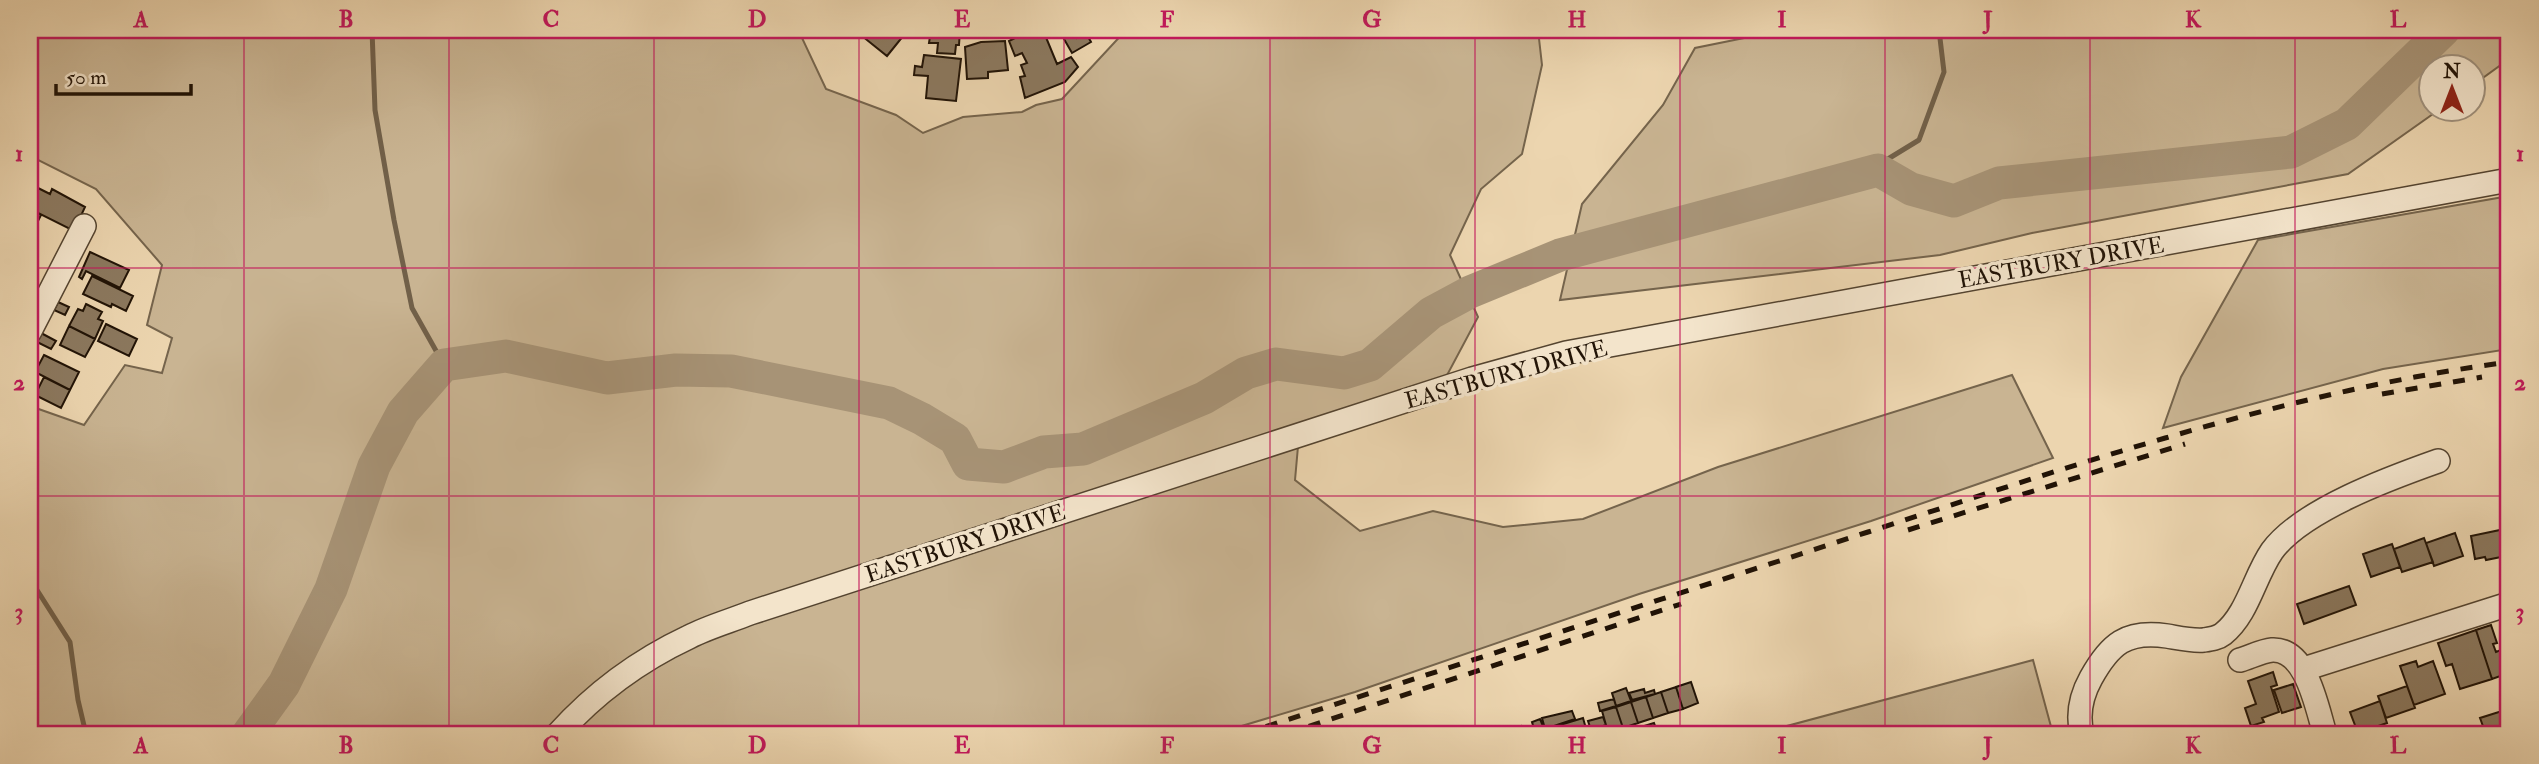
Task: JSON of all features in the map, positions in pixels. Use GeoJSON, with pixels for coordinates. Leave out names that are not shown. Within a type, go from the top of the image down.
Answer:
{"type":"FeatureCollection","features":[{"type":"Feature","properties":{"kind":"street","name":"EASTBURY DRIVE"},"geometry":{"type":"LineString","coordinates":[[558,734],[578,712],[634,668],[689,637],[713,627],[1472,379],[1580,351],[2509,180]]}},
{"type":"Feature","properties":{"kind":"street"},"geometry":{"type":"LineString","coordinates":[[30,331],[84,226]]}},
{"type":"Feature","properties":{"kind":"street"},"geometry":{"type":"LineString","coordinates":[[2082,734],[2079,711],[2084,690],[2112,647],[2139,634],[2196,640],[2222,635],[2242,610],[2270,554],[2284,536],[2369,486],[2438,461]]}},
{"type":"Feature","properties":{"kind":"street"},"geometry":{"type":"LineString","coordinates":[[2304,669],[2509,604]]}},
{"type":"Feature","properties":{"kind":"street"},"geometry":{"type":"LineString","coordinates":[[2240,660],[2271,650],[2290,654],[2304,669],[2325,734]]}},
{"type":"Feature","properties":{"kind":"shaded area"},"geometry":{"type":"Polygon","coordinates":[[[30,30],[809,30],[802,38],[826,89],[896,115],[923,133],[963,117],[1022,112],[1036,105],[1062,99],[1126,30],[1538,30],[1542,65],[1522,154],[1481,189],[1450,255],[1478,317],[1445,379],[1300,424],[1295,480],[1360,531],[1433,511],[1503,527],[1583,519],[1718,467],[2012,375],[2053,458],[1871,521],[1639,594],[1355,692],[1215,734],[30,734],[30,406],[84,425],[125,365],[162,373],[172,338],[147,325],[162,265],[96,189],[30,156],[30,30]]]}},
{"type":"Feature","properties":{"kind":"shaded area"},"geometry":{"type":"Polygon","coordinates":[[[1784,30],[2509,30],[2509,59],[2486,76],[2486,52],[2416,52],[2416,122],[2422,122],[2348,174],[2032,233],[1940,255],[1560,300],[1582,204],[1663,105],[1695,48],[1784,30]]]}},
{"type":"Feature","properties":{"kind":"shaded area"},"geometry":{"type":"Polygon","coordinates":[[[2509,196],[2509,349],[2383,369],[2163,428],[2181,377],[2258,240],[2509,196]]]}},
{"type":"Feature","properties":{"kind":"shaded area"},"geometry":{"type":"Polygon","coordinates":[[[2033,660],[2053,734],[1757,734],[2033,660]]]}},
{"type":"Feature","properties":{"kind":"building"},"geometry":{"type":"Polygon","coordinates":[[[868,30],[908,30],[887,56],[862,36],[868,30]]]}},
{"type":"Feature","properties":{"kind":"building"},"geometry":{"type":"Polygon","coordinates":[[[931,30],[960,30],[955,54],[937,53],[938,43],[929,43],[931,30]]]}},
{"type":"Feature","properties":{"kind":"building"},"geometry":{"type":"Polygon","coordinates":[[[1011,30],[1043,30],[1057,64],[1071,57],[1078,67],[1065,82],[1025,98],[1020,77],[1025,76],[1021,65],[1027,63],[1022,53],[1015,56],[1009,41],[1015,38],[1011,30]]]}},
{"type":"Feature","properties":{"kind":"building"},"geometry":{"type":"Polygon","coordinates":[[[1073,33],[1077,38],[1086,33],[1091,42],[1072,53],[1064,39],[1073,33]]]}},
{"type":"Feature","properties":{"kind":"building"},"geometry":{"type":"Polygon","coordinates":[[[1005,41],[1008,70],[988,72],[988,78],[967,79],[965,47],[981,42],[1005,41]]]}},
{"type":"Feature","properties":{"kind":"building"},"geometry":{"type":"Polygon","coordinates":[[[924,55],[961,59],[956,101],[926,98],[928,76],[914,75],[915,66],[922,67],[924,55]]]}},
{"type":"Feature","properties":{"kind":"building"},"geometry":{"type":"Polygon","coordinates":[[[32,185],[50,194],[52,189],[85,207],[74,231],[30,209],[32,185]]]}},
{"type":"Feature","properties":{"kind":"building"},"geometry":{"type":"Polygon","coordinates":[[[30,210],[41,215],[33,231],[30,229],[30,210]]]}},
{"type":"Feature","properties":{"kind":"building"},"geometry":{"type":"Polygon","coordinates":[[[90,252],[129,270],[120,288],[86,271],[82,279],[79,277],[90,252]]]}},
{"type":"Feature","properties":{"kind":"building"},"geometry":{"type":"Polygon","coordinates":[[[92,276],[133,296],[126,311],[83,294],[92,276]]]}},
{"type":"Feature","properties":{"kind":"building"},"geometry":{"type":"Polygon","coordinates":[[[58,302],[69,307],[65,315],[54,310],[58,302]]]}},
{"type":"Feature","properties":{"kind":"building"},"geometry":{"type":"Polygon","coordinates":[[[86,304],[102,312],[98,319],[103,321],[95,339],[69,326],[78,309],[83,311],[86,304]]]}},
{"type":"Feature","properties":{"kind":"building"},"geometry":{"type":"Polygon","coordinates":[[[106,324],[137,339],[129,356],[98,341],[106,324]]]}},
{"type":"Feature","properties":{"kind":"building"},"geometry":{"type":"Polygon","coordinates":[[[69,326],[95,339],[85,357],[60,345],[69,326]]]}},
{"type":"Feature","properties":{"kind":"building"},"geometry":{"type":"Polygon","coordinates":[[[41,333],[56,341],[51,349],[37,342],[41,333]]]}},
{"type":"Feature","properties":{"kind":"building"},"geometry":{"type":"Polygon","coordinates":[[[44,355],[79,372],[70,390],[35,372],[44,355]]]}},
{"type":"Feature","properties":{"kind":"building"},"geometry":{"type":"Polygon","coordinates":[[[44,377],[70,390],[61,408],[35,395],[44,377]]]}},
{"type":"Feature","properties":{"kind":"building"},"geometry":{"type":"Polygon","coordinates":[[[2509,528],[2509,566],[2508,566],[2500,530],[2509,528]]]}},
{"type":"Feature","properties":{"kind":"building"},"geometry":{"type":"Polygon","coordinates":[[[2500,530],[2506,556],[2475,559],[2471,536],[2500,530]]]}},
{"type":"Feature","properties":{"kind":"building"},"geometry":{"type":"Polygon","coordinates":[[[2455,533],[2463,556],[2434,566],[2426,543],[2455,533]]]}},
{"type":"Feature","properties":{"kind":"building"},"geometry":{"type":"Polygon","coordinates":[[[2424,538],[2433,562],[2402,572],[2394,549],[2424,538]]]}},
{"type":"Feature","properties":{"kind":"building"},"geometry":{"type":"Polygon","coordinates":[[[2392,544],[2400,567],[2371,577],[2363,554],[2392,544]]]}},
{"type":"Feature","properties":{"kind":"building"},"geometry":{"type":"Polygon","coordinates":[[[2349,586],[2356,605],[2304,624],[2297,604],[2349,586]]]}},
{"type":"Feature","properties":{"kind":"building"},"geometry":{"type":"Polygon","coordinates":[[[2491,625],[2497,643],[2493,644],[2496,652],[2509,647],[2509,673],[2492,679],[2476,630],[2491,625]]]}},
{"type":"Feature","properties":{"kind":"building"},"geometry":{"type":"Polygon","coordinates":[[[2476,630],[2492,679],[2460,689],[2452,664],[2446,666],[2438,643],[2476,630]]]}},
{"type":"Feature","properties":{"kind":"building"},"geometry":{"type":"Polygon","coordinates":[[[2416,661],[2418,667],[2433,661],[2445,694],[2414,705],[2400,666],[2416,661]]]}},
{"type":"Feature","properties":{"kind":"building"},"geometry":{"type":"Polygon","coordinates":[[[2273,672],[2277,685],[2271,687],[2279,712],[2262,718],[2264,722],[2251,726],[2245,708],[2256,704],[2248,681],[2273,672]]]}},
{"type":"Feature","properties":{"kind":"building"},"geometry":{"type":"Polygon","coordinates":[[[1691,682],[1698,703],[1683,709],[1676,687],[1691,682]]]}},
{"type":"Feature","properties":{"kind":"building"},"geometry":{"type":"Polygon","coordinates":[[[2293,684],[2301,707],[2282,713],[2274,690],[2293,684]]]}},
{"type":"Feature","properties":{"kind":"building"},"geometry":{"type":"Polygon","coordinates":[[[2407,686],[2415,708],[2386,718],[2378,696],[2407,686]]]}},
{"type":"Feature","properties":{"kind":"building"},"geometry":{"type":"Polygon","coordinates":[[[1676,687],[1683,709],[1668,713],[1661,692],[1676,687]]]}},
{"type":"Feature","properties":{"kind":"building"},"geometry":{"type":"Polygon","coordinates":[[[1626,688],[1631,701],[1616,706],[1612,693],[1626,688]]]}},
{"type":"Feature","properties":{"kind":"building"},"geometry":{"type":"Polygon","coordinates":[[[1644,689],[1645,693],[1654,690],[1655,694],[1632,700],[1629,693],[1644,689]]]}},
{"type":"Feature","properties":{"kind":"building"},"geometry":{"type":"Polygon","coordinates":[[[1661,692],[1668,713],[1653,718],[1646,697],[1661,692]]]}},
{"type":"Feature","properties":{"kind":"building"},"geometry":{"type":"Polygon","coordinates":[[[1646,697],[1653,718],[1638,723],[1631,702],[1646,697]]]}},
{"type":"Feature","properties":{"kind":"building"},"geometry":{"type":"Polygon","coordinates":[[[1614,699],[1616,706],[1600,711],[1598,703],[1614,699]]]}},
{"type":"Feature","properties":{"kind":"building"},"geometry":{"type":"Polygon","coordinates":[[[2380,701],[2387,723],[2358,733],[2350,712],[2380,701]]]}},
{"type":"Feature","properties":{"kind":"building"},"geometry":{"type":"Polygon","coordinates":[[[1631,702],[1638,723],[1623,728],[1616,707],[1631,702]]]}},
{"type":"Feature","properties":{"kind":"building"},"geometry":{"type":"Polygon","coordinates":[[[1616,707],[1625,734],[1592,734],[1591,730],[1606,725],[1602,711],[1616,707]]]}},
{"type":"Feature","properties":{"kind":"building"},"geometry":{"type":"Polygon","coordinates":[[[2509,708],[2509,732],[2502,711],[2509,708]]]}},
{"type":"Feature","properties":{"kind":"building"},"geometry":{"type":"Polygon","coordinates":[[[1572,711],[1575,719],[1545,729],[1542,718],[1572,711]]]}},
{"type":"Feature","properties":{"kind":"building"},"geometry":{"type":"Polygon","coordinates":[[[2502,711],[2509,732],[2478,734],[2477,732],[2484,729],[2480,718],[2502,711]]]}},
{"type":"Feature","properties":{"kind":"building"},"geometry":{"type":"Polygon","coordinates":[[[1603,717],[1606,725],[1591,730],[1588,721],[1603,717]]]}},
{"type":"Feature","properties":{"kind":"building"},"geometry":{"type":"Polygon","coordinates":[[[1583,718],[1587,732],[1584,734],[1552,734],[1550,728],[1583,718]]]}},
{"type":"Feature","properties":{"kind":"building"},"geometry":{"type":"Polygon","coordinates":[[[1540,719],[1544,729],[1535,732],[1532,722],[1540,719]]]}},
{"type":"Feature","properties":{"kind":"building"},"geometry":{"type":"Polygon","coordinates":[[[1654,723],[1658,734],[1643,734],[1641,727],[1654,723]]]}},
{"type":"Feature","properties":{"kind":"building"},"geometry":{"type":"Polygon","coordinates":[[[1521,726],[1524,734],[1510,734],[1509,729],[1521,726]]]}},
{"type":"Feature","properties":{"kind":"waterway"},"geometry":{"type":"LineString","coordinates":[[372,30],[375,110],[412,308],[444,365]]}},
{"type":"Feature","properties":{"kind":"waterway"},"geometry":{"type":"LineString","coordinates":[[1878,170],[1883,162],[1919,140],[1944,72],[1939,30]]}},
{"type":"Feature","properties":{"kind":"waterway"},"geometry":{"type":"LineString","coordinates":[[248,734],[284,684],[331,589],[374,466],[403,412],[444,365],[506,356],[607,378],[676,370],[731,371],[889,403],[955,439],[968,464],[1004,467],[1044,452],[1083,449],[1204,398],[1246,373],[1276,364],[1344,373],[1370,365],[1431,313],[1470,292],[1560,255],[1878,170],[1911,189],[1954,201],[1999,183],[2291,152],[2347,124],[2444,30]]}},
{"type":"Feature","properties":{"kind":"waterway"},"geometry":{"type":"LineString","coordinates":[[30,583],[70,642],[86,734]]}},
{"type":"Feature","properties":{"kind":"railway"},"geometry":{"type":"LineString","coordinates":[[1243,734],[2185,432],[2346,391],[2509,362]]}},
{"type":"Feature","properties":{"kind":"railway"},"geometry":{"type":"LineString","coordinates":[[2382,394],[2482,377]]}},
{"type":"Feature","properties":{"kind":"railway"},"geometry":{"type":"LineString","coordinates":[[1908,530],[2185,444]]}},
{"type":"Feature","properties":{"kind":"railway"},"geometry":{"type":"LineString","coordinates":[[1286,734],[1681,604]]}}]}
